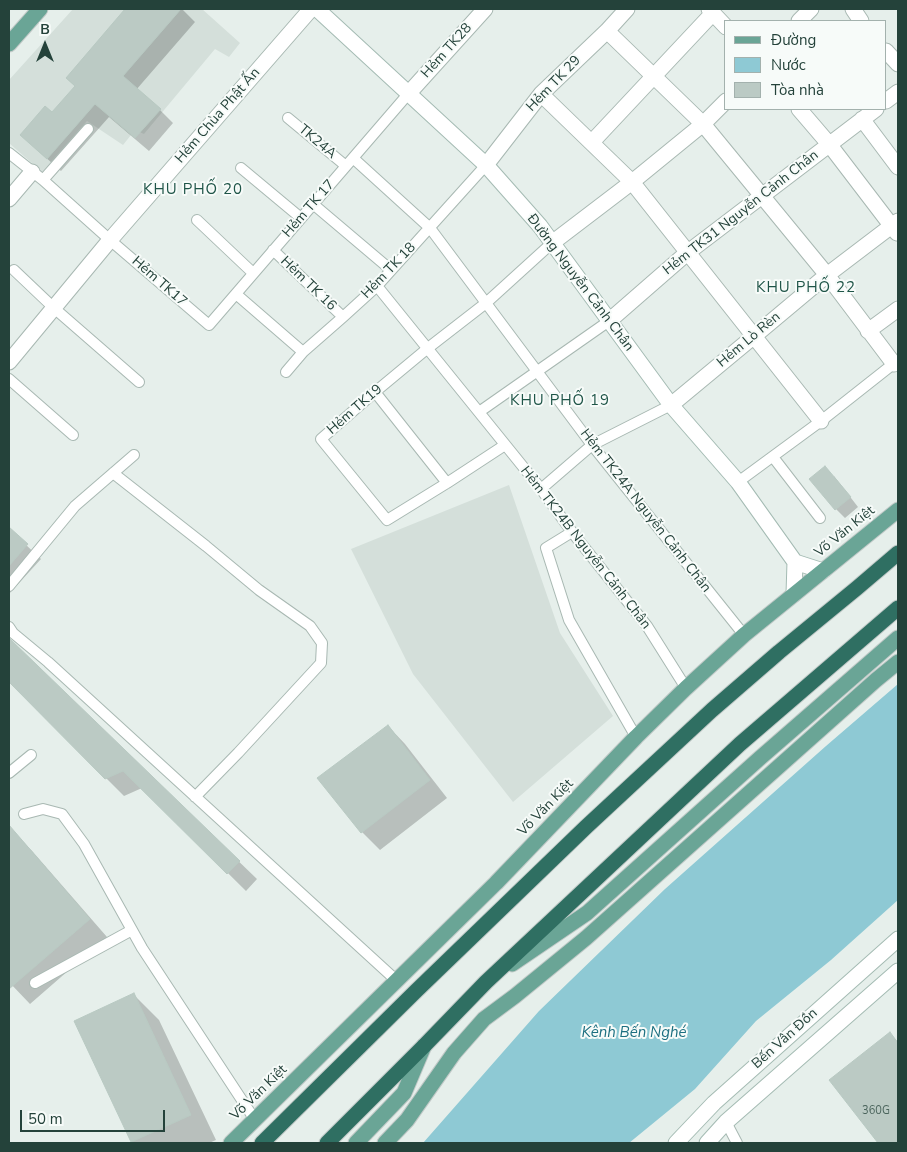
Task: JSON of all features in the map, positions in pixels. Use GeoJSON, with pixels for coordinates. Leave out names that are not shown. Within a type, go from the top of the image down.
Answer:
{"type":"FeatureCollection","features":[{"type":"Feature","properties":{"kind":"highway"},"geometry":{"type":"LineString","coordinates":[[262,1143],[586,827],[712,710],[898,553]]}},
{"type":"Feature","properties":{"kind":"highway"},"geometry":{"type":"LineString","coordinates":[[327,1143],[486,982],[740,744],[898,608]]}},
{"type":"Feature","properties":{"kind":"main road"},"geometry":{"type":"LineString","coordinates":[[9,44],[40,9]]}},
{"type":"Feature","properties":{"kind":"main road","name":"Võ Văn Kiệt"},"geometry":{"type":"LineString","coordinates":[[231,1143],[503,876],[636,737],[686,688],[744,635],[898,510]]}},
{"type":"Feature","properties":{"kind":"main road"},"geometry":{"type":"LineString","coordinates":[[486,982],[587,913],[760,758],[898,638]]}},
{"type":"Feature","properties":{"kind":"main road"},"geometry":{"type":"LineString","coordinates":[[385,1143],[407,1120],[454,1053],[484,1019],[586,938],[898,662]]}},
{"type":"Feature","properties":{"kind":"main road"},"geometry":{"type":"LineString","coordinates":[[404,1093],[424,1046]]}},
{"type":"Feature","properties":{"kind":"main road"},"geometry":{"type":"LineString","coordinates":[[356,1143],[404,1093],[454,1053]]}},
{"type":"Feature","properties":{"kind":"street","name":"Hẻm Chùa Phật Ấn"},"geometry":{"type":"LineString","coordinates":[[9,362],[110,240],[311,9]]}},
{"type":"Feature","properties":{"kind":"street","name":"Đường Nguyễn Cảnh Chân"},"geometry":{"type":"LineString","coordinates":[[316,9],[486,165],[540,226],[671,405],[738,482],[795,562]]}},
{"type":"Feature","properties":{"kind":"street","name":"Hẻm TK28"},"geometry":{"type":"LineString","coordinates":[[409,93],[485,9]]}},
{"type":"Feature","properties":{"kind":"street","name":"Hẻm TK 29"},"geometry":{"type":"LineString","coordinates":[[486,165],[541,94],[607,32],[627,9]]}},
{"type":"Feature","properties":{"kind":"street"},"geometry":{"type":"LineString","coordinates":[[801,20],[811,9]]}},
{"type":"Feature","properties":{"kind":"street"},"geometry":{"type":"LineString","coordinates":[[852,9],[859,20]]}},
{"type":"Feature","properties":{"kind":"street"},"geometry":{"type":"LineString","coordinates":[[592,142],[713,10],[724,24]]}},
{"type":"Feature","properties":{"kind":"street"},"geometry":{"type":"LineString","coordinates":[[607,32],[703,124],[827,275],[868,331],[896,362]]}},
{"type":"Feature","properties":{"kind":"street"},"geometry":{"type":"LineString","coordinates":[[887,100],[898,92]]}},
{"type":"Feature","properties":{"kind":"street"},"geometry":{"type":"LineString","coordinates":[[541,94],[632,182],[821,421]]}},
{"type":"Feature","properties":{"kind":"street"},"geometry":{"type":"LineString","coordinates":[[552,243],[632,182],[703,124],[724,103]]}},
{"type":"Feature","properties":{"kind":"street"},"geometry":{"type":"LineString","coordinates":[[800,110],[896,227]]}},
{"type":"Feature","properties":{"kind":"street","name":"Hẻm TK31 Nguyễn Cảnh Chân"},"geometry":{"type":"LineString","coordinates":[[609,320],[688,253],[875,110]]}},
{"type":"Feature","properties":{"kind":"street"},"geometry":{"type":"LineString","coordinates":[[862,119],[898,167]]}},
{"type":"Feature","properties":{"kind":"street"},"geometry":{"type":"LineString","coordinates":[[9,198],[38,176]]}},
{"type":"Feature","properties":{"kind":"street","name":"Hẻm Lò Rèn"},"geometry":{"type":"LineString","coordinates":[[671,405],[827,275],[896,227]]}},
{"type":"Feature","properties":{"kind":"street"},"geometry":{"type":"LineString","coordinates":[[868,331],[898,309]]}},
{"type":"Feature","properties":{"kind":"street"},"geometry":{"type":"LineString","coordinates":[[794,594],[795,562],[823,571]]}},
{"type":"Feature","properties":{"kind":"street","name":"Bến Vân Đồn"},"geometry":{"type":"LineString","coordinates":[[676,1143],[714,1103],[898,939]]}},
{"type":"Feature","properties":{"kind":"street","name":"Bến Vân Đồn"},"geometry":{"type":"LineString","coordinates":[[707,1143],[726,1122],[898,971]]}},
{"type":"Feature","properties":{"kind":"street"},"geometry":{"type":"LineString","coordinates":[[714,1103],[726,1122]]}},
{"type":"Feature","properties":{"kind":"lane","name":"Hẻm TK 17"},"geometry":{"type":"LineString","coordinates":[[209,325],[409,93]]}},
{"type":"Feature","properties":{"kind":"lane","name":"TK24A"},"geometry":{"type":"LineString","coordinates":[[288,118],[349,162]]}},
{"type":"Feature","properties":{"kind":"lane"},"geometry":{"type":"LineString","coordinates":[[38,176],[88,129]]}},
{"type":"Feature","properties":{"kind":"lane","name":"Hẻm TK17"},"geometry":{"type":"LineString","coordinates":[[9,153],[209,325]]}},
{"type":"Feature","properties":{"kind":"lane","name":"Hẻm TK24A Nguyễn Cảnh Chân"},"geometry":{"type":"LineString","coordinates":[[349,162],[430,228],[592,445],[744,635]]}},
{"type":"Feature","properties":{"kind":"lane","name":"Hẻm TK 18"},"geometry":{"type":"LineString","coordinates":[[286,372],[303,352],[377,286],[486,165]]}},
{"type":"Feature","properties":{"kind":"lane"},"geometry":{"type":"LineString","coordinates":[[241,168],[301,218]]}},
{"type":"Feature","properties":{"kind":"lane"},"geometry":{"type":"LineString","coordinates":[[313,204],[391,270]]}},
{"type":"Feature","properties":{"kind":"lane"},"geometry":{"type":"LineString","coordinates":[[197,220],[253,273]]}},
{"type":"Feature","properties":{"kind":"lane","name":"Hẻm TK19"},"geometry":{"type":"LineString","coordinates":[[504,445],[447,484],[387,520],[321,439],[428,348],[486,303],[552,243]]}},
{"type":"Feature","properties":{"kind":"lane","name":"Hẻm TK 16"},"geometry":{"type":"LineString","coordinates":[[273,250],[343,317]]}},
{"type":"Feature","properties":{"kind":"lane"},"geometry":{"type":"LineString","coordinates":[[14,270],[54,308],[139,382]]}},
{"type":"Feature","properties":{"kind":"lane","name":"Hẻm TK24B Nguyễn Cảnh Chân"},"geometry":{"type":"LineString","coordinates":[[377,286],[541,489],[572,532],[647,626],[686,688]]}},
{"type":"Feature","properties":{"kind":"lane"},"geometry":{"type":"LineString","coordinates":[[236,294],[303,352]]}},
{"type":"Feature","properties":{"kind":"lane"},"geometry":{"type":"LineString","coordinates":[[479,412],[609,320]]}},
{"type":"Feature","properties":{"kind":"lane"},"geometry":{"type":"LineString","coordinates":[[738,482],[821,421],[896,362]]}},
{"type":"Feature","properties":{"kind":"lane"},"geometry":{"type":"LineString","coordinates":[[9,379],[73,436]]}},
{"type":"Feature","properties":{"kind":"lane"},"geometry":{"type":"LineString","coordinates":[[375,392],[447,484]]}},
{"type":"Feature","properties":{"kind":"lane"},"geometry":{"type":"LineString","coordinates":[[541,489],[592,445],[671,405]]}},
{"type":"Feature","properties":{"kind":"lane"},"geometry":{"type":"LineString","coordinates":[[9,586],[75,506],[134,455]]}},
{"type":"Feature","properties":{"kind":"lane"},"geometry":{"type":"LineString","coordinates":[[773,457],[820,518]]}},
{"type":"Feature","properties":{"kind":"lane"},"geometry":{"type":"LineString","coordinates":[[113,473],[206,546],[258,590],[310,626],[322,643],[321,663],[195,797]]}},
{"type":"Feature","properties":{"kind":"lane"},"geometry":{"type":"LineString","coordinates":[[572,532],[546,548],[569,620],[636,737]]}},
{"type":"Feature","properties":{"kind":"lane"},"geometry":{"type":"LineString","coordinates":[[9,627],[13,633],[48,662],[397,981]]}},
{"type":"Feature","properties":{"kind":"lane"},"geometry":{"type":"LineString","coordinates":[[9,773],[31,755]]}},
{"type":"Feature","properties":{"kind":"lane"},"geometry":{"type":"LineString","coordinates":[[24,814],[43,809],[62,814],[84,844],[142,948],[255,1120]]}},
{"type":"Feature","properties":{"kind":"lane"},"geometry":{"type":"LineString","coordinates":[[35,983],[132,930]]}},
{"type":"Feature","properties":{"kind":"lane"},"geometry":{"type":"LineString","coordinates":[[726,1122],[737,1143]]}},
{"type":"Feature","properties":{"kind":"shaded area"},"geometry":{"type":"Polygon","coordinates":[[[73,9],[202,9],[240,43],[229,57],[215,49],[144,134],[135,130],[123,145],[87,121],[42,172],[9,143],[9,80],[73,9]]]}},
{"type":"Feature","properties":{"kind":"shaded area"},"geometry":{"type":"Polygon","coordinates":[[[509,485],[560,633],[613,716],[513,802],[413,674],[351,549],[509,485]]]}},
{"type":"Feature","properties":{"kind":"water","name":"Kênh Bến Nghé"},"geometry":{"type":"Polygon","coordinates":[[[898,684],[898,900],[831,960],[756,1021],[695,1089],[629,1143],[423,1143],[539,1011],[665,889],[898,684]]]}},
{"type":"Feature","properties":{"kind":"building"},"geometry":{"type":"Polygon","coordinates":[[[125,9],[181,9],[123,76],[161,109],[135,138],[95,104],[47,159],[20,135],[45,106],[52,112],[75,86],[66,78],[125,9]]]}},
{"type":"Feature","properties":{"kind":"building"},"geometry":{"type":"Polygon","coordinates":[[[825,466],[851,497],[835,510],[809,479],[825,466]]]}},
{"type":"Feature","properties":{"kind":"building"},"geometry":{"type":"Polygon","coordinates":[[[9,527],[28,544],[9,566],[9,527]]]}},
{"type":"Feature","properties":{"kind":"building"},"geometry":{"type":"Polygon","coordinates":[[[9,638],[240,861],[227,874],[123,771],[105,779],[9,682],[9,638]]]}},
{"type":"Feature","properties":{"kind":"building"},"geometry":{"type":"Polygon","coordinates":[[[388,725],[430,780],[361,833],[317,778],[388,725]]]}},
{"type":"Feature","properties":{"kind":"building"},"geometry":{"type":"Polygon","coordinates":[[[9,825],[90,919],[9,989],[9,825]]]}},
{"type":"Feature","properties":{"kind":"building"},"geometry":{"type":"Polygon","coordinates":[[[134,993],[191,1115],[131,1142],[74,1021],[134,993]]]}},
{"type":"Feature","properties":{"kind":"building"},"geometry":{"type":"Polygon","coordinates":[[[890,1032],[898,1043],[898,1143],[878,1143],[829,1080],[890,1032]]]}},
{"type":"Feature","properties":{"kind":"district","name":"KHU PHỐ 20"},"geometry":{"type":"Point","coordinates":[193,190]}},
{"type":"Feature","properties":{"kind":"district","name":"KHU PHỐ 22"},"geometry":{"type":"Point","coordinates":[806,288]}},
{"type":"Feature","properties":{"kind":"district","name":"KHU PHỐ 19"},"geometry":{"type":"Point","coordinates":[560,401]}}]}
